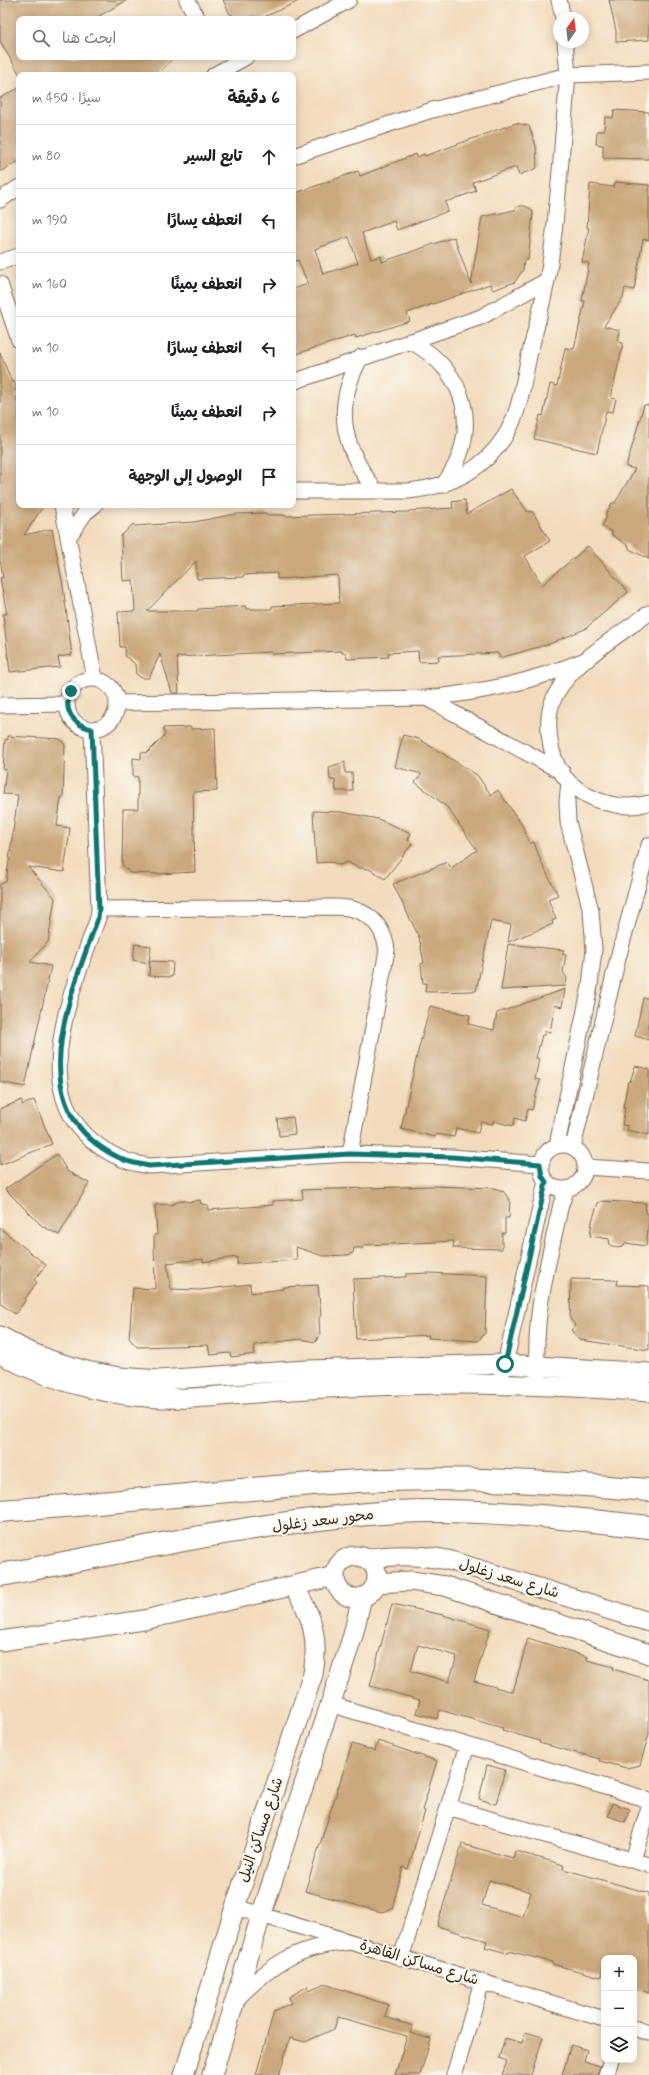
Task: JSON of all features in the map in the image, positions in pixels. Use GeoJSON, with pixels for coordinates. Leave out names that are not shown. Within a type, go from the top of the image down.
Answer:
{"type":"FeatureCollection","features":[{"type":"Feature","properties":{"kind":"main road"},"geometry":{"type":"LineString","coordinates":[[0,1510],[358,1481],[457,1479],[547,1482],[649,1490]]}},
{"type":"Feature","properties":{"kind":"main road","name":"محور سعد زغلول"},"geometry":{"type":"LineString","coordinates":[[0,1575],[237,1531],[329,1518],[397,1512],[462,1511],[554,1516],[649,1527]]}},
{"type":"Feature","properties":{"kind":"street"},"geometry":{"type":"LineString","coordinates":[[187,0],[196,16]]}},
{"type":"Feature","properties":{"kind":"street"},"geometry":{"type":"LineString","coordinates":[[296,29],[349,0]]}},
{"type":"Feature","properties":{"kind":"street"},"geometry":{"type":"LineString","coordinates":[[559,0],[562,12]]}},
{"type":"Feature","properties":{"kind":"street"},"geometry":{"type":"LineString","coordinates":[[296,491],[409,491],[443,485],[459,478],[485,460],[505,436],[518,408],[546,281],[568,75],[566,48]]}},
{"type":"Feature","properties":{"kind":"street"},"geometry":{"type":"LineString","coordinates":[[219,67],[238,60]]}},
{"type":"Feature","properties":{"kind":"street"},"geometry":{"type":"LineString","coordinates":[[296,155],[430,111],[568,75],[649,72]]}},
{"type":"Feature","properties":{"kind":"street"},"geometry":{"type":"LineString","coordinates":[[0,200],[16,188]]}},
{"type":"Feature","properties":{"kind":"street"},"geometry":{"type":"LineString","coordinates":[[0,262],[16,257]]}},
{"type":"Feature","properties":{"kind":"street"},"geometry":{"type":"LineString","coordinates":[[296,381],[361,357],[481,317],[546,281]]}},
{"type":"Feature","properties":{"kind":"street"},"geometry":{"type":"LineString","coordinates":[[0,284],[16,331]]}},
{"type":"Feature","properties":{"kind":"street"},"geometry":{"type":"LineString","coordinates":[[410,341],[423,348],[444,366],[459,391],[464,405],[466,433],[463,448],[455,467],[443,485]]}},
{"type":"Feature","properties":{"kind":"street"},"geometry":{"type":"LineString","coordinates":[[361,357],[354,370],[346,396],[345,424],[347,438],[357,464],[375,490]]}},
{"type":"Feature","properties":{"kind":"street"},"geometry":{"type":"LineString","coordinates":[[63,508],[96,679]]}},
{"type":"Feature","properties":{"kind":"street"},"geometry":{"type":"LineString","coordinates":[[68,538],[85,513],[91,508]]}},
{"type":"Feature","properties":{"kind":"street"},"geometry":{"type":"LineString","coordinates":[[557,1145],[590,986],[594,949],[591,911],[568,822],[566,777],[548,738],[548,713],[554,697],[566,679],[588,659],[649,613]]}},
{"type":"Feature","properties":{"kind":"street"},"geometry":{"type":"LineString","coordinates":[[117,703],[426,698],[468,694],[509,686],[549,674],[588,659]]}},
{"type":"Feature","properties":{"kind":"street"},"geometry":{"type":"LineString","coordinates":[[96,679],[102,681],[113,690],[117,703],[116,711],[107,724],[92,729],[78,724],[72,719],[67,704],[68,697],[76,685],[82,681],[96,679]]}},
{"type":"Feature","properties":{"kind":"street"},"geometry":{"type":"LineString","coordinates":[[426,698],[566,777],[590,797],[613,805],[638,807],[649,804]]}},
{"type":"Feature","properties":{"kind":"street"},"geometry":{"type":"LineString","coordinates":[[0,705],[67,704]]}},
{"type":"Feature","properties":{"kind":"street"},"geometry":{"type":"LineString","coordinates":[[92,729],[99,909],[98,918],[73,986],[62,1028],[59,1054],[59,1079],[66,1105],[76,1124],[100,1145],[123,1159],[149,1166],[350,1154],[452,1157],[540,1164]]}},
{"type":"Feature","properties":{"kind":"street"},"geometry":{"type":"LineString","coordinates":[[573,1147],[618,958],[649,845]]}},
{"type":"Feature","properties":{"kind":"street"},"geometry":{"type":"LineString","coordinates":[[99,909],[344,907],[362,911],[372,918],[382,933],[387,950],[350,1154]]}},
{"type":"Feature","properties":{"kind":"street"},"geometry":{"type":"LineString","coordinates":[[562,1144],[573,1147],[580,1152],[584,1159],[585,1167],[582,1178],[573,1187],[567,1189],[556,1188],[546,1182],[542,1176],[540,1164],[546,1152],[557,1145],[562,1144]]}},
{"type":"Feature","properties":{"kind":"street"},"geometry":{"type":"LineString","coordinates":[[585,1167],[649,1171]]}},
{"type":"Feature","properties":{"kind":"street"},"geometry":{"type":"LineString","coordinates":[[499,1384],[505,1364],[546,1182]]}},
{"type":"Feature","properties":{"kind":"street"},"geometry":{"type":"LineString","coordinates":[[539,1385],[536,1365],[536,1330],[561,1204],[567,1189]]}},
{"type":"Feature","properties":{"kind":"street"},"geometry":{"type":"LineString","coordinates":[[0,1336],[26,1350],[54,1361],[87,1371],[120,1377],[158,1380],[307,1370],[505,1364],[649,1373]]}},
{"type":"Feature","properties":{"kind":"street"},"geometry":{"type":"LineString","coordinates":[[0,1354],[19,1364],[85,1388],[154,1398],[190,1398],[309,1389],[378,1386],[499,1384],[649,1392]]}},
{"type":"Feature","properties":{"kind":"street","name":"شارع سعد زغلول"},"geometry":{"type":"LineString","coordinates":[[366,1559],[398,1555],[432,1557],[513,1579],[649,1622]]}},
{"type":"Feature","properties":{"kind":"street"},"geometry":{"type":"LineString","coordinates":[[352,1556],[366,1559],[375,1569],[376,1583],[368,1594],[362,1597],[349,1597],[343,1593],[336,1583],[335,1576],[340,1563],[352,1556]]}},
{"type":"Feature","properties":{"kind":"street"},"geometry":{"type":"LineString","coordinates":[[0,1641],[144,1620],[335,1576]]}},
{"type":"Feature","properties":{"kind":"street"},"geometry":{"type":"LineString","coordinates":[[504,1606],[513,1579]]}},
{"type":"Feature","properties":{"kind":"street","name":"شارع سعد زغلول"},"geometry":{"type":"LineString","coordinates":[[376,1583],[411,1581],[445,1586],[649,1654]]}},
{"type":"Feature","properties":{"kind":"street","name":"شارع مساكن النيل"},"geometry":{"type":"LineString","coordinates":[[184,2075],[235,1907],[309,1687],[314,1668],[316,1648],[312,1621],[308,1609],[293,1586]]}},
{"type":"Feature","properties":{"kind":"street","name":"شارع مساكن النيل"},"geometry":{"type":"LineString","coordinates":[[212,2075],[261,1916],[355,1629],[362,1597]]}},
{"type":"Feature","properties":{"kind":"street"},"geometry":{"type":"LineString","coordinates":[[330,1704],[649,1800]]}},
{"type":"Feature","properties":{"kind":"street"},"geometry":{"type":"LineString","coordinates":[[401,1958],[467,1746]]}},
{"type":"Feature","properties":{"kind":"street"},"geometry":{"type":"LineString","coordinates":[[448,1807],[649,1864]]}},
{"type":"Feature","properties":{"kind":"street"},"geometry":{"type":"LineString","coordinates":[[633,1860],[649,1808]]}},
{"type":"Feature","properties":{"kind":"street","name":"شارع مساكن القاهرة"},"geometry":{"type":"LineString","coordinates":[[235,1907],[601,2018]]}},
{"type":"Feature","properties":{"kind":"street"},"geometry":{"type":"LineString","coordinates":[[234,2002],[263,1973],[296,1954],[314,1948],[352,1943]]}},
{"type":"Feature","properties":{"kind":"street"},"geometry":{"type":"LineString","coordinates":[[454,2075],[482,1982]]}},
{"type":"Feature","properties":{"kind":"street"},"geometry":{"type":"LineString","coordinates":[[637,2029],[649,2033]]}},
{"type":"Feature","properties":{"kind":"street"},"geometry":{"type":"LineString","coordinates":[[606,2075],[610,2063]]}},
{"type":"Feature","properties":{"kind":"building"},"geometry":{"type":"Polygon","coordinates":[[[0,0],[127,0],[99,16],[16,16],[16,60],[171,60],[160,72],[18,72],[0,41],[0,0]]]}},
{"type":"Feature","properties":{"kind":"building"},"geometry":{"type":"Polygon","coordinates":[[[223,0],[301,0],[266,16],[234,16],[230,14],[223,0]]]}},
{"type":"Feature","properties":{"kind":"building"},"geometry":{"type":"Polygon","coordinates":[[[609,0],[649,0],[649,40],[616,42],[616,31],[609,0]]]}},
{"type":"Feature","properties":{"kind":"building"},"geometry":{"type":"Polygon","coordinates":[[[16,90],[16,163],[0,172],[0,98],[16,90]]]}},
{"type":"Feature","properties":{"kind":"building"},"geometry":{"type":"Polygon","coordinates":[[[614,110],[649,112],[649,159],[603,158],[603,145],[596,144],[597,131],[604,131],[605,117],[613,118],[614,110]]]}},
{"type":"Feature","properties":{"kind":"building"},"geometry":{"type":"Polygon","coordinates":[[[516,123],[529,126],[536,146],[537,168],[519,175],[516,167],[473,182],[476,191],[445,202],[448,211],[397,230],[394,221],[362,233],[371,259],[381,256],[382,262],[454,237],[471,284],[482,217],[515,210],[518,206],[525,206],[531,209],[533,213],[528,260],[524,260],[523,270],[515,282],[493,290],[490,284],[407,313],[410,321],[356,338],[355,335],[296,354],[296,288],[308,284],[298,260],[296,261],[296,193],[358,171],[360,176],[416,154],[417,157],[424,154],[425,156],[516,123]],[[349,237],[315,249],[323,274],[358,263],[349,237]]]}},
{"type":"Feature","properties":{"kind":"building"},"geometry":{"type":"Polygon","coordinates":[[[615,182],[649,185],[649,240],[643,239],[634,290],[625,288],[623,297],[604,326],[620,330],[618,342],[623,343],[611,398],[616,399],[613,412],[606,411],[597,453],[534,439],[540,415],[543,416],[550,384],[557,386],[565,348],[574,349],[585,301],[582,301],[589,263],[582,262],[589,228],[587,228],[590,184],[614,187],[615,182]]]}},
{"type":"Feature","properties":{"kind":"building"},"geometry":{"type":"Polygon","coordinates":[[[0,353],[12,382],[15,382],[16,390],[16,508],[42,508],[24,535],[52,529],[63,586],[72,655],[58,657],[60,667],[10,672],[3,614],[7,614],[0,578],[3,577],[0,560],[0,353]]]}},
{"type":"Feature","properties":{"kind":"building"},"geometry":{"type":"Polygon","coordinates":[[[644,405],[649,405],[649,559],[629,549],[629,546],[612,535],[612,532],[602,526],[607,516],[605,515],[612,503],[615,503],[635,469],[626,467],[644,405]]]}},
{"type":"Feature","properties":{"kind":"building"},"geometry":{"type":"Polygon","coordinates":[[[511,489],[527,511],[533,512],[550,541],[525,556],[542,585],[588,546],[628,592],[585,629],[549,644],[500,658],[498,653],[438,656],[439,661],[419,662],[418,651],[388,653],[389,657],[347,659],[346,653],[342,653],[342,651],[272,654],[272,652],[177,657],[179,693],[172,693],[160,654],[149,678],[142,678],[136,674],[135,664],[125,656],[125,647],[120,647],[118,612],[135,611],[133,580],[123,581],[121,536],[133,524],[135,526],[194,522],[235,514],[266,513],[266,515],[284,516],[409,512],[453,508],[452,502],[465,500],[467,514],[511,489]],[[196,561],[147,611],[198,611],[198,609],[246,606],[246,609],[272,609],[272,606],[339,603],[338,575],[277,579],[277,573],[243,575],[243,577],[197,579],[196,561]]]}},
{"type":"Feature","properties":{"kind":"building"},"geometry":{"type":"Polygon","coordinates":[[[191,727],[191,729],[215,728],[217,791],[193,792],[195,872],[158,874],[130,873],[122,865],[123,809],[138,809],[138,777],[133,776],[133,758],[141,759],[141,752],[147,753],[165,735],[163,728],[191,727]]]}},
{"type":"Feature","properties":{"kind":"building"},"geometry":{"type":"Polygon","coordinates":[[[403,735],[419,739],[477,775],[491,795],[498,790],[522,825],[530,844],[534,842],[541,862],[558,895],[548,899],[556,919],[552,921],[553,924],[508,942],[511,925],[491,921],[476,991],[425,992],[426,983],[423,983],[421,964],[424,963],[419,937],[393,884],[447,862],[451,868],[477,850],[447,807],[415,782],[422,774],[395,767],[403,735]]]}},
{"type":"Feature","properties":{"kind":"building"},"geometry":{"type":"Polygon","coordinates":[[[8,736],[60,739],[65,745],[63,797],[61,797],[57,826],[70,828],[64,872],[28,867],[55,898],[48,942],[30,962],[51,966],[25,1087],[0,1082],[0,884],[6,882],[18,795],[3,794],[6,769],[3,770],[5,739],[8,740],[8,736]]]}},
{"type":"Feature","properties":{"kind":"building"},"geometry":{"type":"Polygon","coordinates":[[[345,762],[345,773],[352,773],[353,791],[336,791],[335,780],[330,780],[329,767],[345,762]]]}},
{"type":"Feature","properties":{"kind":"building"},"geometry":{"type":"Polygon","coordinates":[[[313,811],[342,812],[378,819],[411,833],[408,840],[412,844],[385,879],[369,869],[359,868],[347,862],[340,865],[331,862],[316,863],[313,811]]]}},
{"type":"Feature","properties":{"kind":"building"},"geometry":{"type":"Polygon","coordinates":[[[135,944],[151,946],[149,963],[133,960],[135,944]]]}},
{"type":"Feature","properties":{"kind":"building"},"geometry":{"type":"Polygon","coordinates":[[[508,944],[564,950],[562,954],[566,955],[563,972],[567,978],[566,986],[501,990],[508,944]]]}},
{"type":"Feature","properties":{"kind":"building"},"geometry":{"type":"Polygon","coordinates":[[[150,961],[173,962],[172,977],[149,976],[150,961]]]}},
{"type":"Feature","properties":{"kind":"building"},"geometry":{"type":"Polygon","coordinates":[[[565,989],[562,1007],[555,1005],[550,1032],[545,1031],[545,1035],[542,1035],[536,1058],[539,1059],[535,1079],[540,1080],[532,1110],[528,1109],[525,1121],[515,1118],[513,1126],[493,1121],[493,1124],[481,1122],[478,1133],[456,1128],[454,1137],[436,1134],[435,1137],[401,1129],[417,1055],[430,1006],[470,1015],[468,1024],[494,1030],[497,1013],[565,989]]]}},
{"type":"Feature","properties":{"kind":"building"},"geometry":{"type":"Polygon","coordinates":[[[643,998],[649,998],[649,1040],[635,1036],[643,998]]]}},
{"type":"Feature","properties":{"kind":"building"},"geometry":{"type":"Polygon","coordinates":[[[635,1066],[649,1069],[649,1135],[627,1130],[628,1126],[622,1125],[625,1108],[623,1108],[628,1081],[630,1082],[635,1066]]]}},
{"type":"Feature","properties":{"kind":"building"},"geometry":{"type":"Polygon","coordinates":[[[22,1100],[22,1105],[34,1100],[52,1144],[0,1165],[0,1109],[22,1100]]]}},
{"type":"Feature","properties":{"kind":"building"},"geometry":{"type":"Polygon","coordinates":[[[293,1117],[295,1134],[279,1136],[277,1119],[293,1117]]]}},
{"type":"Feature","properties":{"kind":"building"},"geometry":{"type":"Polygon","coordinates":[[[57,1154],[67,1171],[89,1183],[59,1235],[42,1226],[5,1189],[57,1154]]]}},
{"type":"Feature","properties":{"kind":"building"},"geometry":{"type":"Polygon","coordinates":[[[434,1186],[494,1188],[503,1191],[510,1200],[509,1218],[505,1218],[505,1233],[502,1233],[502,1249],[453,1248],[454,1241],[364,1245],[363,1248],[354,1248],[353,1253],[348,1255],[323,1256],[296,1247],[297,1260],[237,1264],[237,1257],[203,1262],[203,1259],[167,1263],[171,1289],[200,1290],[250,1284],[251,1293],[283,1289],[283,1287],[318,1285],[321,1315],[319,1318],[320,1335],[315,1342],[300,1339],[254,1345],[255,1354],[231,1357],[230,1353],[210,1355],[208,1345],[137,1347],[129,1338],[133,1288],[155,1289],[154,1235],[157,1235],[155,1205],[171,1205],[182,1200],[189,1202],[200,1200],[201,1204],[208,1205],[208,1210],[273,1205],[273,1201],[303,1199],[302,1190],[434,1186]]]}},
{"type":"Feature","properties":{"kind":"building"},"geometry":{"type":"Polygon","coordinates":[[[602,1201],[646,1203],[645,1213],[649,1214],[649,1221],[646,1246],[626,1243],[623,1247],[617,1248],[610,1245],[609,1239],[590,1236],[592,1221],[598,1203],[602,1201]]]}},
{"type":"Feature","properties":{"kind":"building"},"geometry":{"type":"Polygon","coordinates":[[[0,1228],[46,1265],[34,1280],[37,1282],[15,1314],[0,1303],[0,1228]]]}},
{"type":"Feature","properties":{"kind":"building"},"geometry":{"type":"Polygon","coordinates":[[[429,1273],[487,1276],[485,1333],[478,1341],[428,1338],[429,1335],[356,1339],[353,1279],[406,1277],[406,1274],[429,1273]]]}},
{"type":"Feature","properties":{"kind":"building"},"geometry":{"type":"Polygon","coordinates":[[[571,1279],[618,1280],[617,1285],[649,1286],[649,1350],[580,1340],[571,1330],[576,1326],[570,1319],[571,1279]]]}},
{"type":"Feature","properties":{"kind":"building"},"geometry":{"type":"Polygon","coordinates":[[[392,1604],[443,1615],[490,1629],[474,1681],[513,1692],[528,1638],[588,1657],[587,1660],[614,1667],[613,1669],[649,1680],[649,1734],[640,1765],[627,1768],[599,1761],[600,1759],[539,1743],[540,1741],[502,1730],[503,1728],[440,1710],[437,1719],[416,1713],[420,1700],[370,1686],[392,1604]],[[418,1645],[411,1671],[449,1682],[457,1656],[418,1645]]]}},
{"type":"Feature","properties":{"kind":"building"},"geometry":{"type":"Polygon","coordinates":[[[378,1741],[437,1761],[422,1810],[425,1811],[408,1869],[403,1867],[392,1909],[381,1912],[305,1891],[352,1744],[375,1751],[378,1741]]]}},
{"type":"Feature","properties":{"kind":"building"},"geometry":{"type":"Polygon","coordinates":[[[487,1765],[505,1770],[496,1804],[479,1799],[487,1765]]]}},
{"type":"Feature","properties":{"kind":"building"},"geometry":{"type":"Polygon","coordinates":[[[612,1803],[630,1809],[625,1822],[608,1816],[612,1803]]]}},
{"type":"Feature","properties":{"kind":"building"},"geometry":{"type":"Polygon","coordinates":[[[462,1844],[513,1858],[515,1851],[564,1865],[563,1869],[649,1893],[649,1993],[637,1989],[637,1955],[601,1955],[601,1977],[552,1964],[552,1962],[485,1947],[487,1941],[437,1926],[462,1844]],[[489,1880],[482,1905],[523,1917],[531,1892],[489,1880]]]}},
{"type":"Feature","properties":{"kind":"building"},"geometry":{"type":"Polygon","coordinates":[[[325,1984],[388,2005],[385,2017],[413,2026],[410,2033],[431,2039],[420,2075],[395,2075],[407,2036],[338,2017],[334,2029],[305,2042],[290,2038],[279,2075],[256,2075],[274,2011],[291,2003],[289,1997],[308,1986],[309,1991],[325,1984]]]}},
{"type":"Feature","properties":{"kind":"building"},"geometry":{"type":"Polygon","coordinates":[[[525,2032],[543,2037],[531,2075],[502,2075],[507,2061],[499,2058],[505,2038],[522,2043],[525,2032]]]}},
{"type":"Feature","properties":{"kind":"building"},"geometry":{"type":"Polygon","coordinates":[[[571,2045],[587,2050],[584,2061],[600,2066],[597,2075],[562,2075],[571,2045]]]}},
{"type":"Feature","properties":{"kind":"route"},"geometry":{"type":"LineString","coordinates":[[71,691],[67,704],[72,719],[78,724],[92,729],[99,909],[98,918],[73,986],[62,1028],[59,1054],[59,1079],[66,1105],[76,1124],[100,1145],[123,1159],[149,1166],[176,1166],[350,1154],[452,1157],[540,1164],[542,1176],[546,1182],[505,1364]]}}]}
